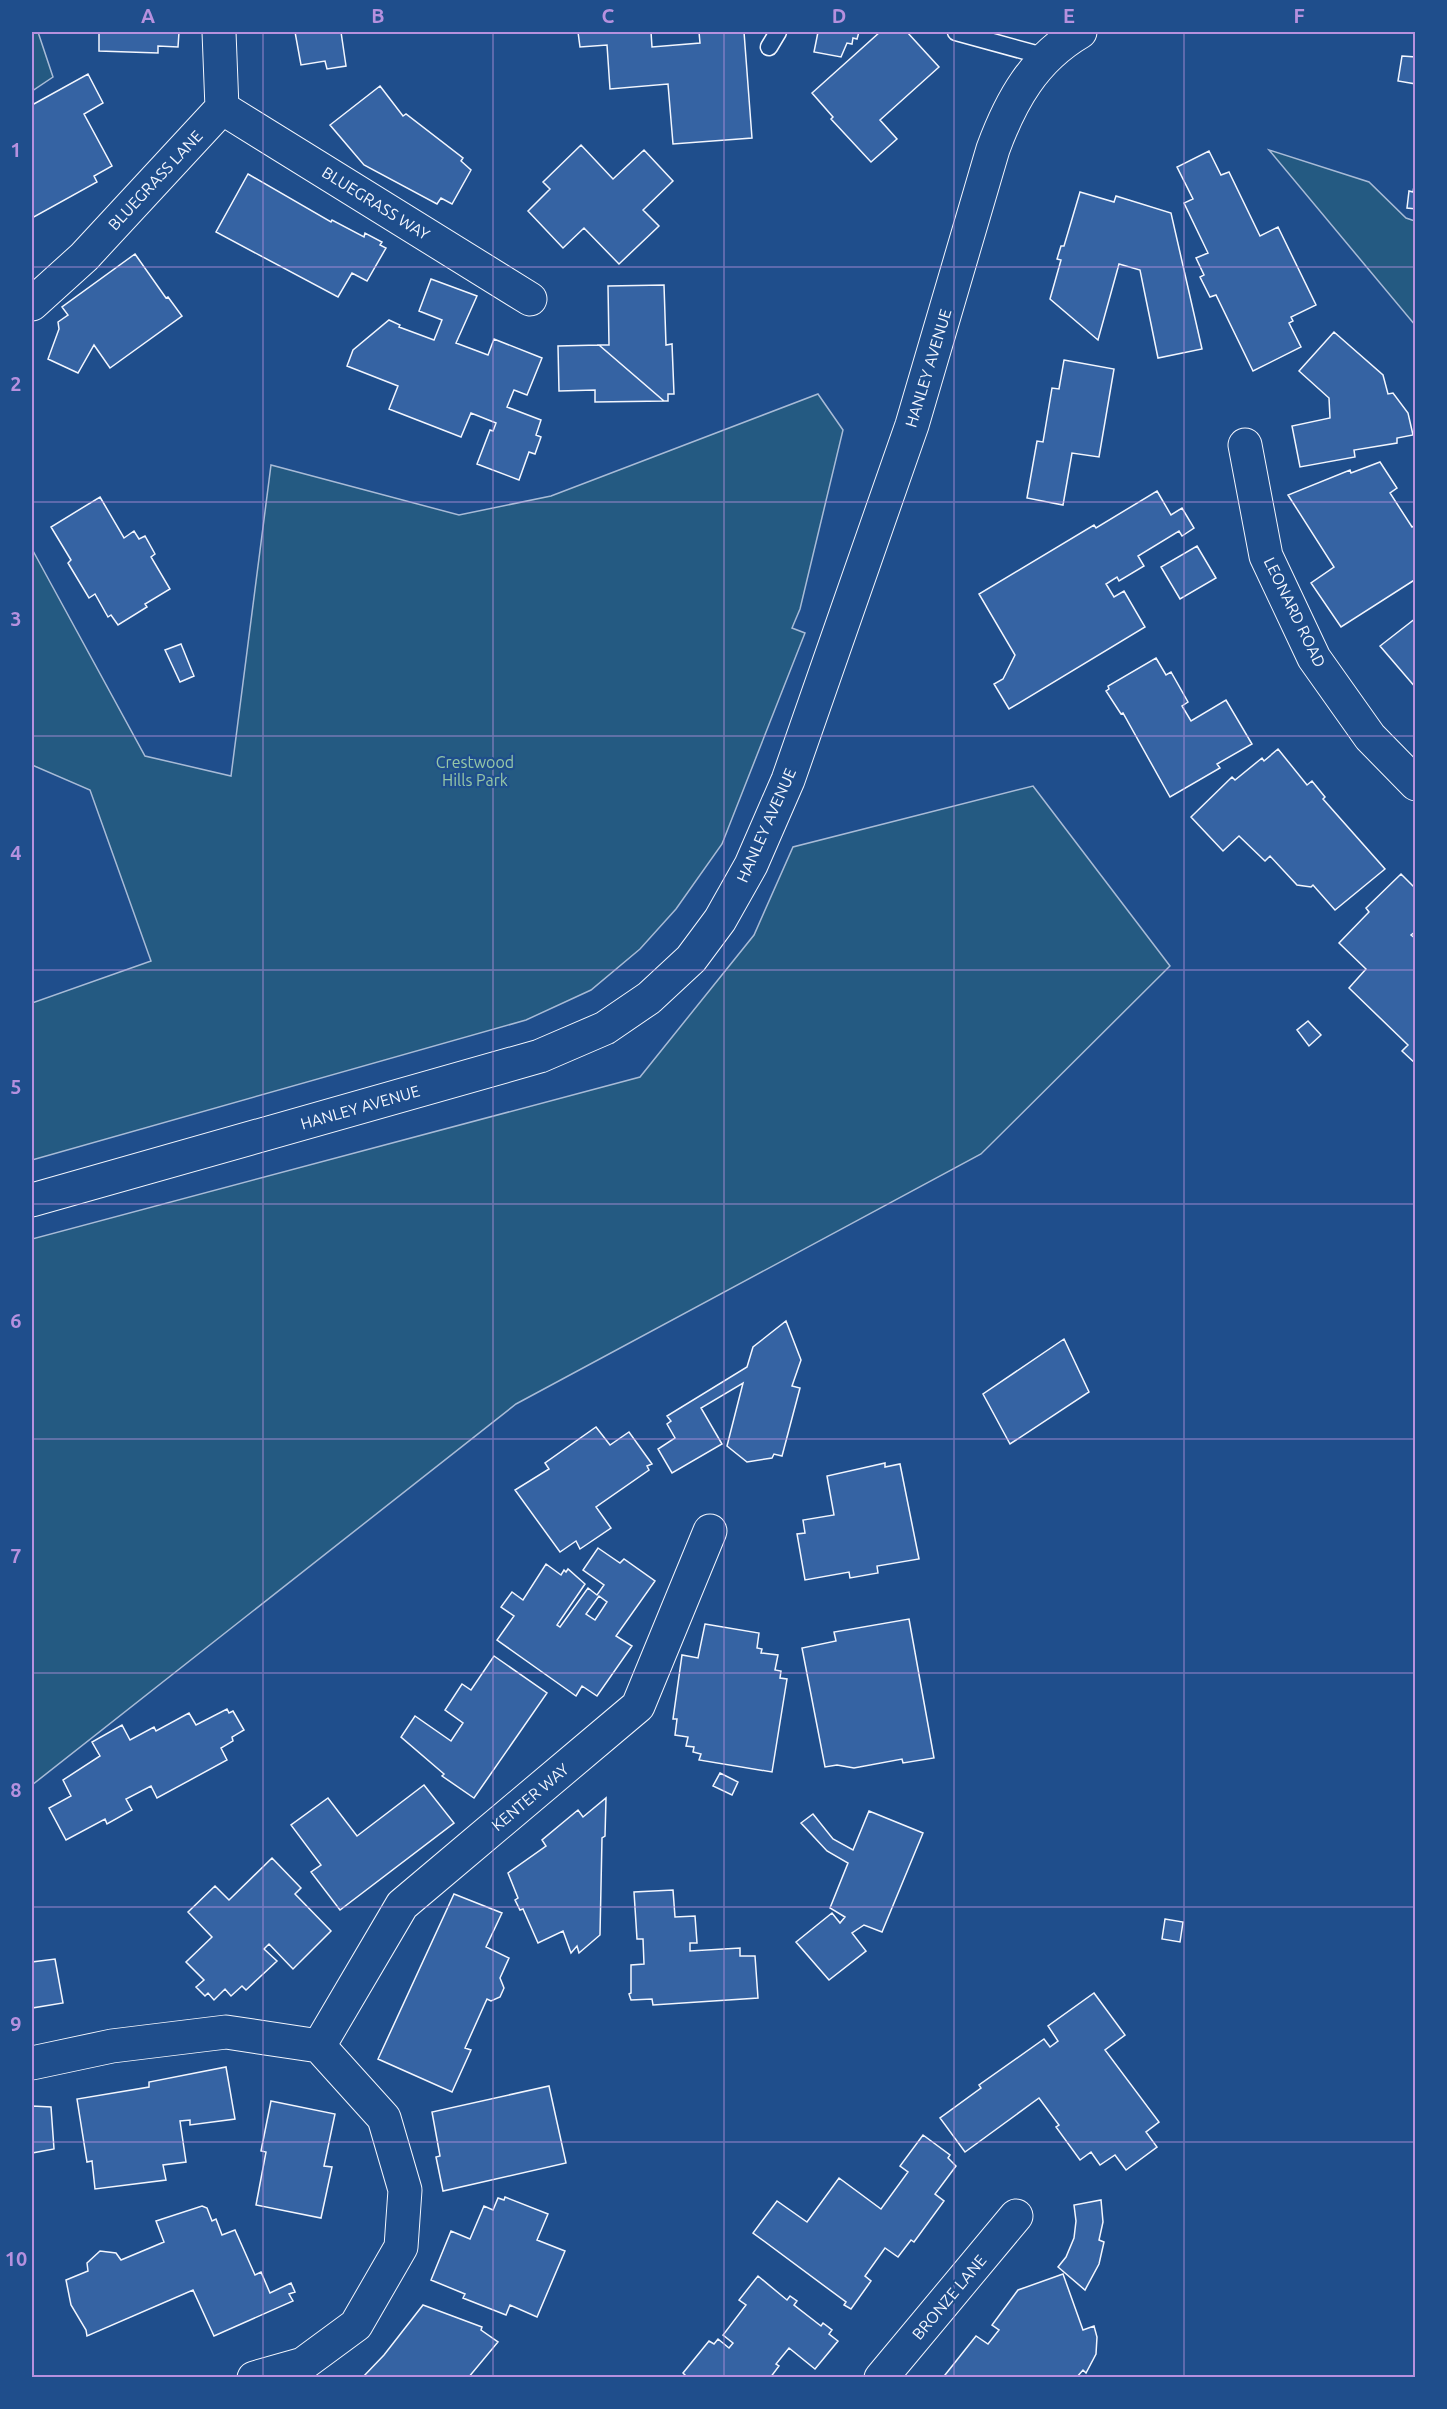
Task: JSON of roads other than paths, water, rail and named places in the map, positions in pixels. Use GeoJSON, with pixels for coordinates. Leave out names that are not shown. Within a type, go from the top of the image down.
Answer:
{"type":"FeatureCollection","features":[{"type":"Feature","properties":{"kind":"street"},"geometry":{"type":"LineString","coordinates":[[219,32],[222,108]]}},
{"type":"Feature","properties":{"kind":"street","name":"HANLEY AVENUE"},"geometry":{"type":"LineString","coordinates":[[32,1200],[540,1056],[605,1028],[649,998],[691,959],[720,920],[751,865],[788,780],[912,425],[993,149],[1007,111],[1023,85],[1047,57],[1066,40],[1080,32]]}},
{"type":"Feature","properties":{"kind":"street","name":"BLUEGRASS WAY"},"geometry":{"type":"LineString","coordinates":[[222,108],[530,299]]}},
{"type":"Feature","properties":{"kind":"street","name":"BLUEGRASS LANE"},"geometry":{"type":"LineString","coordinates":[[32,304],[84,257],[222,108]]}},
{"type":"Feature","properties":{"kind":"street","name":"LEONARD ROAD"},"geometry":{"type":"LineString","coordinates":[[1245,445],[1266,556],[1314,658],[1370,737],[1416,784]]}},
{"type":"Feature","properties":{"kind":"street","name":"KENTER WAY"},"geometry":{"type":"LineString","coordinates":[[319,2046],[402,1905],[638,1706],[710,1531]]}},
{"type":"Feature","properties":{"kind":"street"},"geometry":{"type":"LineString","coordinates":[[32,2063],[112,2046],[226,2032],[319,2046],[384,2118],[405,2190],[401,2247],[356,2325],[303,2364],[254,2378]]}},
{"type":"Feature","properties":{"kind":"street","name":"BRONZE LANE"},"geometry":{"type":"LineString","coordinates":[[881,2378],[1016,2216]]}},
{"type":"Feature","properties":{"kind":"lane"},"geometry":{"type":"LineString","coordinates":[[770,47],[778,32]]}},
{"type":"Feature","properties":{"kind":"lane"},"geometry":{"type":"LineString","coordinates":[[956,32],[1047,57]]}},
{"type":"Feature","properties":{"kind":"park label","name":"Crestwood Hills Park"},"geometry":{"type":"Point","coordinates":[475,771]}}]}
